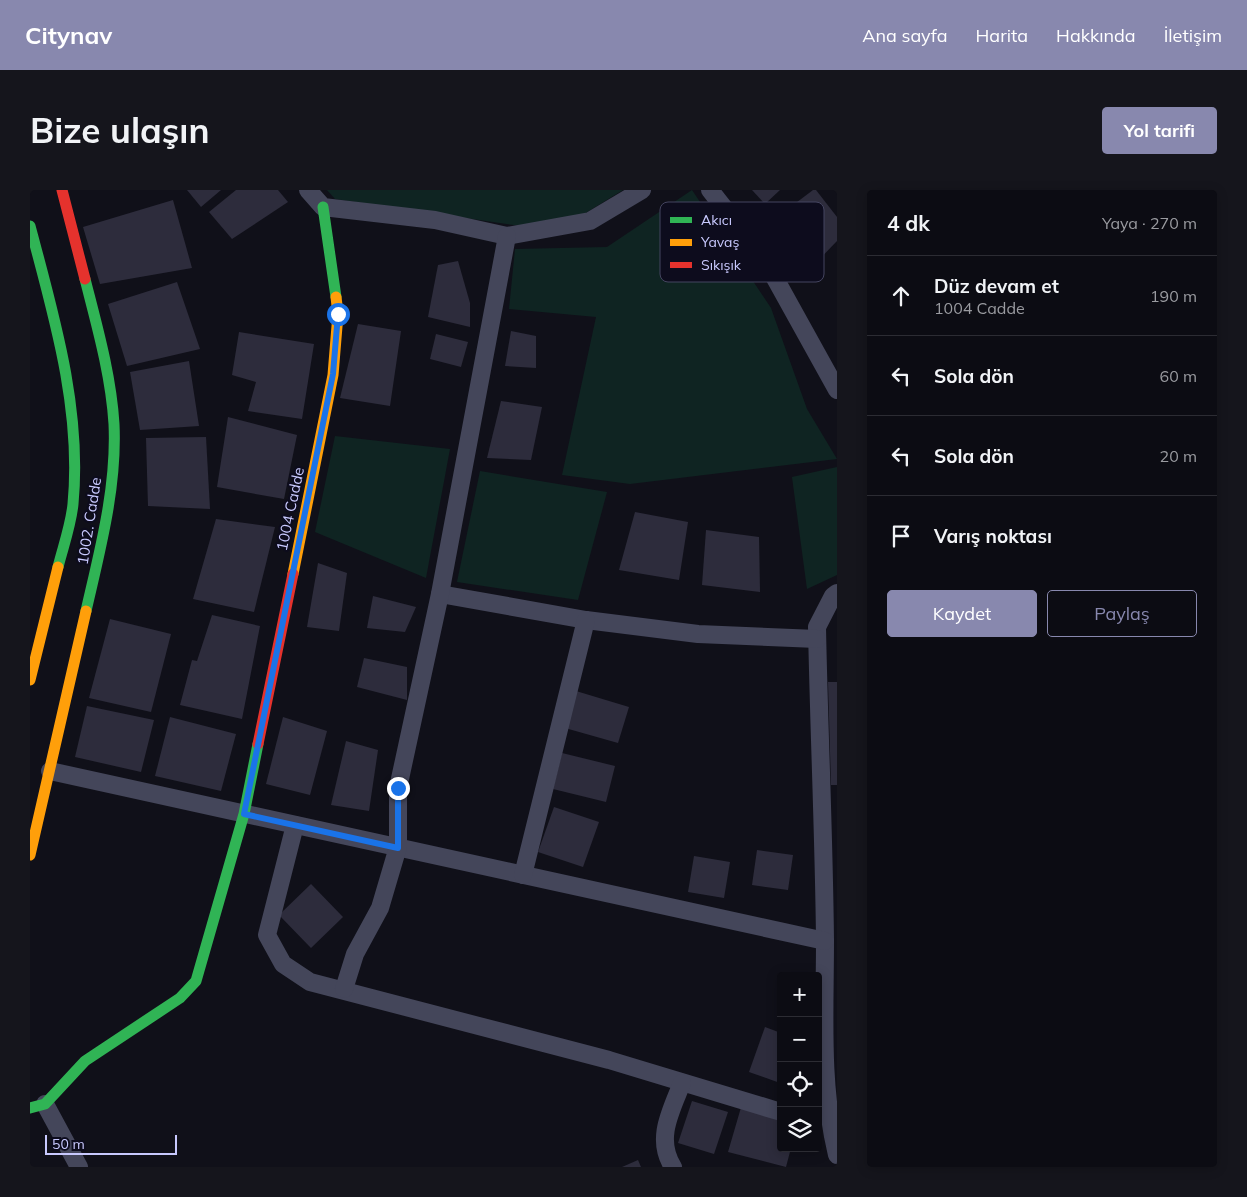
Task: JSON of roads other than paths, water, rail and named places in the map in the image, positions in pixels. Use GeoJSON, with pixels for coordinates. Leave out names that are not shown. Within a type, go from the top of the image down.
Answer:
{"type":"FeatureCollection","features":[{"type":"Feature","properties":{"kind":"main road","name":"1002. Cadde"},"geometry":{"type":"LineString","coordinates":[[30,855],[45,770],[102,543],[113,462],[114,436],[111,392],[82,264],[62,190]]}},
{"type":"Feature","properties":{"kind":"main road","name":"1004 Cadde"},"geometry":{"type":"LineString","coordinates":[[37,1106],[85,1061],[180,998],[196,981],[244,814],[333,374],[338,314],[323,207]]}},
{"type":"Feature","properties":{"kind":"main road","name":"1002. Cadde"},"geometry":{"type":"LineString","coordinates":[[30,226],[47,275],[75,454],[73,506],[30,680]]}},
{"type":"Feature","properties":{"kind":"main road"},"geometry":{"type":"LineString","coordinates":[[66,269],[82,264]]}},
{"type":"Feature","properties":{"kind":"street"},"geometry":{"type":"LineString","coordinates":[[308,190],[323,207],[434,220],[508,236],[590,221],[642,190]]}},
{"type":"Feature","properties":{"kind":"street"},"geometry":{"type":"LineString","coordinates":[[710,190],[719,202]]}},
{"type":"Feature","properties":{"kind":"street"},"geometry":{"type":"LineString","coordinates":[[344,990],[355,954],[380,908],[398,848],[398,788],[440,594],[508,236]]}},
{"type":"Feature","properties":{"kind":"street"},"geometry":{"type":"LineString","coordinates":[[30,289],[47,275]]}},
{"type":"Feature","properties":{"kind":"street"},"geometry":{"type":"LineString","coordinates":[[775,282],[833,366],[837,390]]}},
{"type":"Feature","properties":{"kind":"street"},"geometry":{"type":"LineString","coordinates":[[837,593],[833,596],[817,627],[825,941],[823,1047],[829,1126],[837,1155]]}},
{"type":"Feature","properties":{"kind":"street"},"geometry":{"type":"LineString","coordinates":[[440,594],[586,620],[698,634],[817,639]]}},
{"type":"Feature","properties":{"kind":"street"},"geometry":{"type":"LineString","coordinates":[[523,875],[586,620]]}},
{"type":"Feature","properties":{"kind":"street"},"geometry":{"type":"LineString","coordinates":[[45,770],[825,941]]}},
{"type":"Feature","properties":{"kind":"street"},"geometry":{"type":"LineString","coordinates":[[295,825],[267,935],[284,964],[310,982],[609,1060],[777,1111]]}},
{"type":"Feature","properties":{"kind":"street"},"geometry":{"type":"LineString","coordinates":[[673,1167],[665,1155],[664,1132],[682,1083]]}},
{"type":"Feature","properties":{"kind":"street"},"geometry":{"type":"LineString","coordinates":[[37,1106],[79,1167]]}}]}
